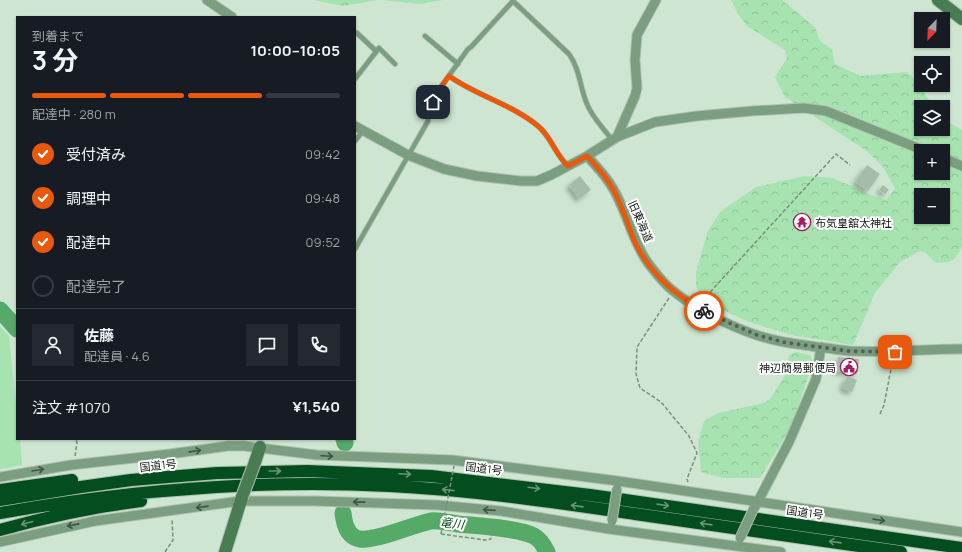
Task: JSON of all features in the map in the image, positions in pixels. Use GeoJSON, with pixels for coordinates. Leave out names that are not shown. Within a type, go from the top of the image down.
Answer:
{"type":"FeatureCollection","features":[{"type":"Feature","properties":{"kind":"highway"},"geometry":{"type":"LineString","coordinates":[[0,490],[68,480],[197,467],[217,473]]}},
{"type":"Feature","properties":{"kind":"highway","name":"国道1号"},"geometry":{"type":"LineString","coordinates":[[0,500],[131,480],[217,473],[307,471],[431,476],[590,495],[960,548]]}},
{"type":"Feature","properties":{"kind":"highway"},"geometry":{"type":"LineString","coordinates":[[0,513],[134,493],[216,487],[306,484],[429,488],[581,506],[901,552]]}},
{"type":"Feature","properties":{"kind":"highway"},"geometry":{"type":"LineString","coordinates":[[0,530],[45,518],[94,508],[207,492],[216,487]]}},
{"type":"Feature","properties":{"kind":"street"},"geometry":{"type":"LineString","coordinates":[[207,0],[231,16]]}},
{"type":"Feature","properties":{"kind":"street"},"geometry":{"type":"LineString","coordinates":[[615,139],[636,92],[635,60],[637,35],[656,0]]}},
{"type":"Feature","properties":{"kind":"street"},"geometry":{"type":"LineString","coordinates":[[938,0],[962,19]]}},
{"type":"Feature","properties":{"kind":"street"},"geometry":{"type":"LineString","coordinates":[[359,128],[408,155],[444,169],[477,176],[521,181],[541,180],[587,156],[615,139],[655,122],[697,116],[804,108],[821,110],[835,114],[914,146]]}},
{"type":"Feature","properties":{"kind":"street","name":"旧東海道"},"geometry":{"type":"LineString","coordinates":[[587,156],[600,170],[616,194],[635,242],[648,262],[672,289],[696,306],[757,335],[783,342],[848,351],[895,352],[962,349]]}},
{"type":"Feature","properties":{"kind":"street"},"geometry":{"type":"LineString","coordinates":[[950,161],[962,166]]}},
{"type":"Feature","properties":{"kind":"street"},"geometry":{"type":"LineString","coordinates":[[736,545],[755,505],[789,442],[816,379],[821,347]]}},
{"type":"Feature","properties":{"kind":"street"},"geometry":{"type":"LineString","coordinates":[[0,477],[71,465],[262,443],[317,455],[452,460],[618,485],[688,492],[755,505],[962,532]]}},
{"type":"Feature","properties":{"kind":"street"},"geometry":{"type":"LineString","coordinates":[[225,552],[241,500],[262,443]]}},
{"type":"Feature","properties":{"kind":"street"},"geometry":{"type":"LineString","coordinates":[[611,525],[618,485]]}},
{"type":"Feature","properties":{"kind":"street"},"geometry":{"type":"LineString","coordinates":[[0,542],[95,521],[241,500],[437,505],[501,511],[611,525],[781,552]]}},
{"type":"Feature","properties":{"kind":"lane"},"geometry":{"type":"LineString","coordinates":[[356,247],[428,121],[428,112],[438,91],[468,49],[513,1],[573,59],[587,105],[615,139]]}},
{"type":"Feature","properties":{"kind":"lane"},"geometry":{"type":"LineString","coordinates":[[357,33],[376,51]]}},
{"type":"Feature","properties":{"kind":"lane"},"geometry":{"type":"LineString","coordinates":[[425,36],[458,64]]}},
{"type":"Feature","properties":{"kind":"lane"},"geometry":{"type":"LineString","coordinates":[[356,78],[379,48],[394,64]]}},
{"type":"Feature","properties":{"kind":"lane"},"geometry":{"type":"LineString","coordinates":[[449,76],[471,90],[512,109],[537,125],[545,133],[561,160],[568,166]]}},
{"type":"Feature","properties":{"kind":"lane"},"geometry":{"type":"LineString","coordinates":[[356,138],[359,128]]}},
{"type":"Feature","properties":{"kind":"path"},"geometry":{"type":"LineString","coordinates":[[696,306],[836,154],[850,165]]}},
{"type":"Feature","properties":{"kind":"path"},"geometry":{"type":"LineString","coordinates":[[672,289],[671,295],[637,347],[636,374],[640,388],[661,402],[689,436],[697,453],[688,479],[688,492]]}},
{"type":"Feature","properties":{"kind":"path"},"geometry":{"type":"LineString","coordinates":[[880,414],[884,405],[895,352]]}},
{"type":"Feature","properties":{"kind":"path"},"geometry":{"type":"LineString","coordinates":[[71,465],[76,453],[76,440]]}},
{"type":"Feature","properties":{"kind":"path"},"geometry":{"type":"LineString","coordinates":[[454,466],[441,534],[485,540],[491,539],[494,518]]}},
{"type":"Feature","properties":{"kind":"path"},"geometry":{"type":"LineString","coordinates":[[165,552],[173,540],[172,511]]}},
{"type":"Feature","properties":{"kind":"green space"},"geometry":{"type":"Polygon","coordinates":[[[313,0],[378,0],[343,6],[313,0]]]}},
{"type":"Feature","properties":{"kind":"green space"},"geometry":{"type":"Polygon","coordinates":[[[381,0],[443,0],[420,4],[381,0]]]}},
{"type":"Feature","properties":{"kind":"green space"},"geometry":{"type":"Polygon","coordinates":[[[731,0],[782,0],[815,27],[820,41],[832,49],[835,64],[861,76],[906,72],[912,76],[914,79],[914,92],[923,92],[929,100],[914,100],[914,136],[950,136],[950,123],[962,130],[962,247],[957,256],[946,262],[936,263],[926,253],[920,251],[900,262],[875,293],[853,345],[791,335],[749,322],[716,307],[699,292],[696,286],[696,272],[708,231],[720,212],[756,187],[804,176],[833,178],[886,200],[895,188],[883,167],[868,152],[785,97],[775,77],[787,58],[785,50],[747,26],[738,14],[731,0]]]}},
{"type":"Feature","properties":{"kind":"green space"},"geometry":{"type":"Polygon","coordinates":[[[0,326],[9,336],[16,404],[16,440],[20,440],[22,465],[0,469],[0,326]]]}},
{"type":"Feature","properties":{"kind":"green space"},"geometry":{"type":"Polygon","coordinates":[[[796,352],[810,355],[813,362],[788,432],[760,478],[723,478],[701,472],[698,441],[704,421],[718,413],[764,403],[770,399],[785,375],[789,355],[796,352]]]}},
{"type":"Feature","properties":{"kind":"building"},"geometry":{"type":"Polygon","coordinates":[[[867,165],[880,174],[868,191],[855,182],[867,165]]]}},
{"type":"Feature","properties":{"kind":"building"},"geometry":{"type":"Polygon","coordinates":[[[580,176],[591,190],[579,199],[569,185],[580,176]]]}},
{"type":"Feature","properties":{"kind":"building"},"geometry":{"type":"Polygon","coordinates":[[[883,185],[889,190],[885,194],[879,190],[883,185]]]}},
{"type":"Feature","properties":{"kind":"building"},"geometry":{"type":"Polygon","coordinates":[[[838,357],[859,359],[857,374],[836,371],[838,357]]]}},
{"type":"Feature","properties":{"kind":"building"},"geometry":{"type":"Polygon","coordinates":[[[847,376],[857,380],[852,392],[842,388],[847,376]]]}},
{"type":"Feature","properties":{"kind":"waterway","name":"竜川"},"geometry":{"type":"LineString","coordinates":[[0,310],[16,328]]}},
{"type":"Feature","properties":{"kind":"waterway","name":"竜川"},"geometry":{"type":"LineString","coordinates":[[343,513],[345,525],[349,533],[360,539],[376,538],[423,523],[437,521],[508,529],[527,533],[538,539],[547,552]]}},
{"type":"Feature","properties":{"kind":"way so far"},"geometry":{"type":"LineString","coordinates":[[704,311],[757,335],[783,342],[835,350],[895,352]]}},
{"type":"Feature","properties":{"kind":"place","name":"布気皇舘太神社"},"geometry":{"type":"Point","coordinates":[802,222]}},
{"type":"Feature","properties":{"kind":"place","name":"神辺簡易郵便局"},"geometry":{"type":"Point","coordinates":[849,367]}},
{"type":"Feature","properties":{"kind":"route"},"geometry":{"type":"LineString","coordinates":[[433,102],[438,91],[449,76],[471,90],[512,109],[537,125],[545,133],[561,160],[568,166],[587,156],[600,170],[612,187],[635,242],[648,262],[672,289],[704,311]]}}]}
